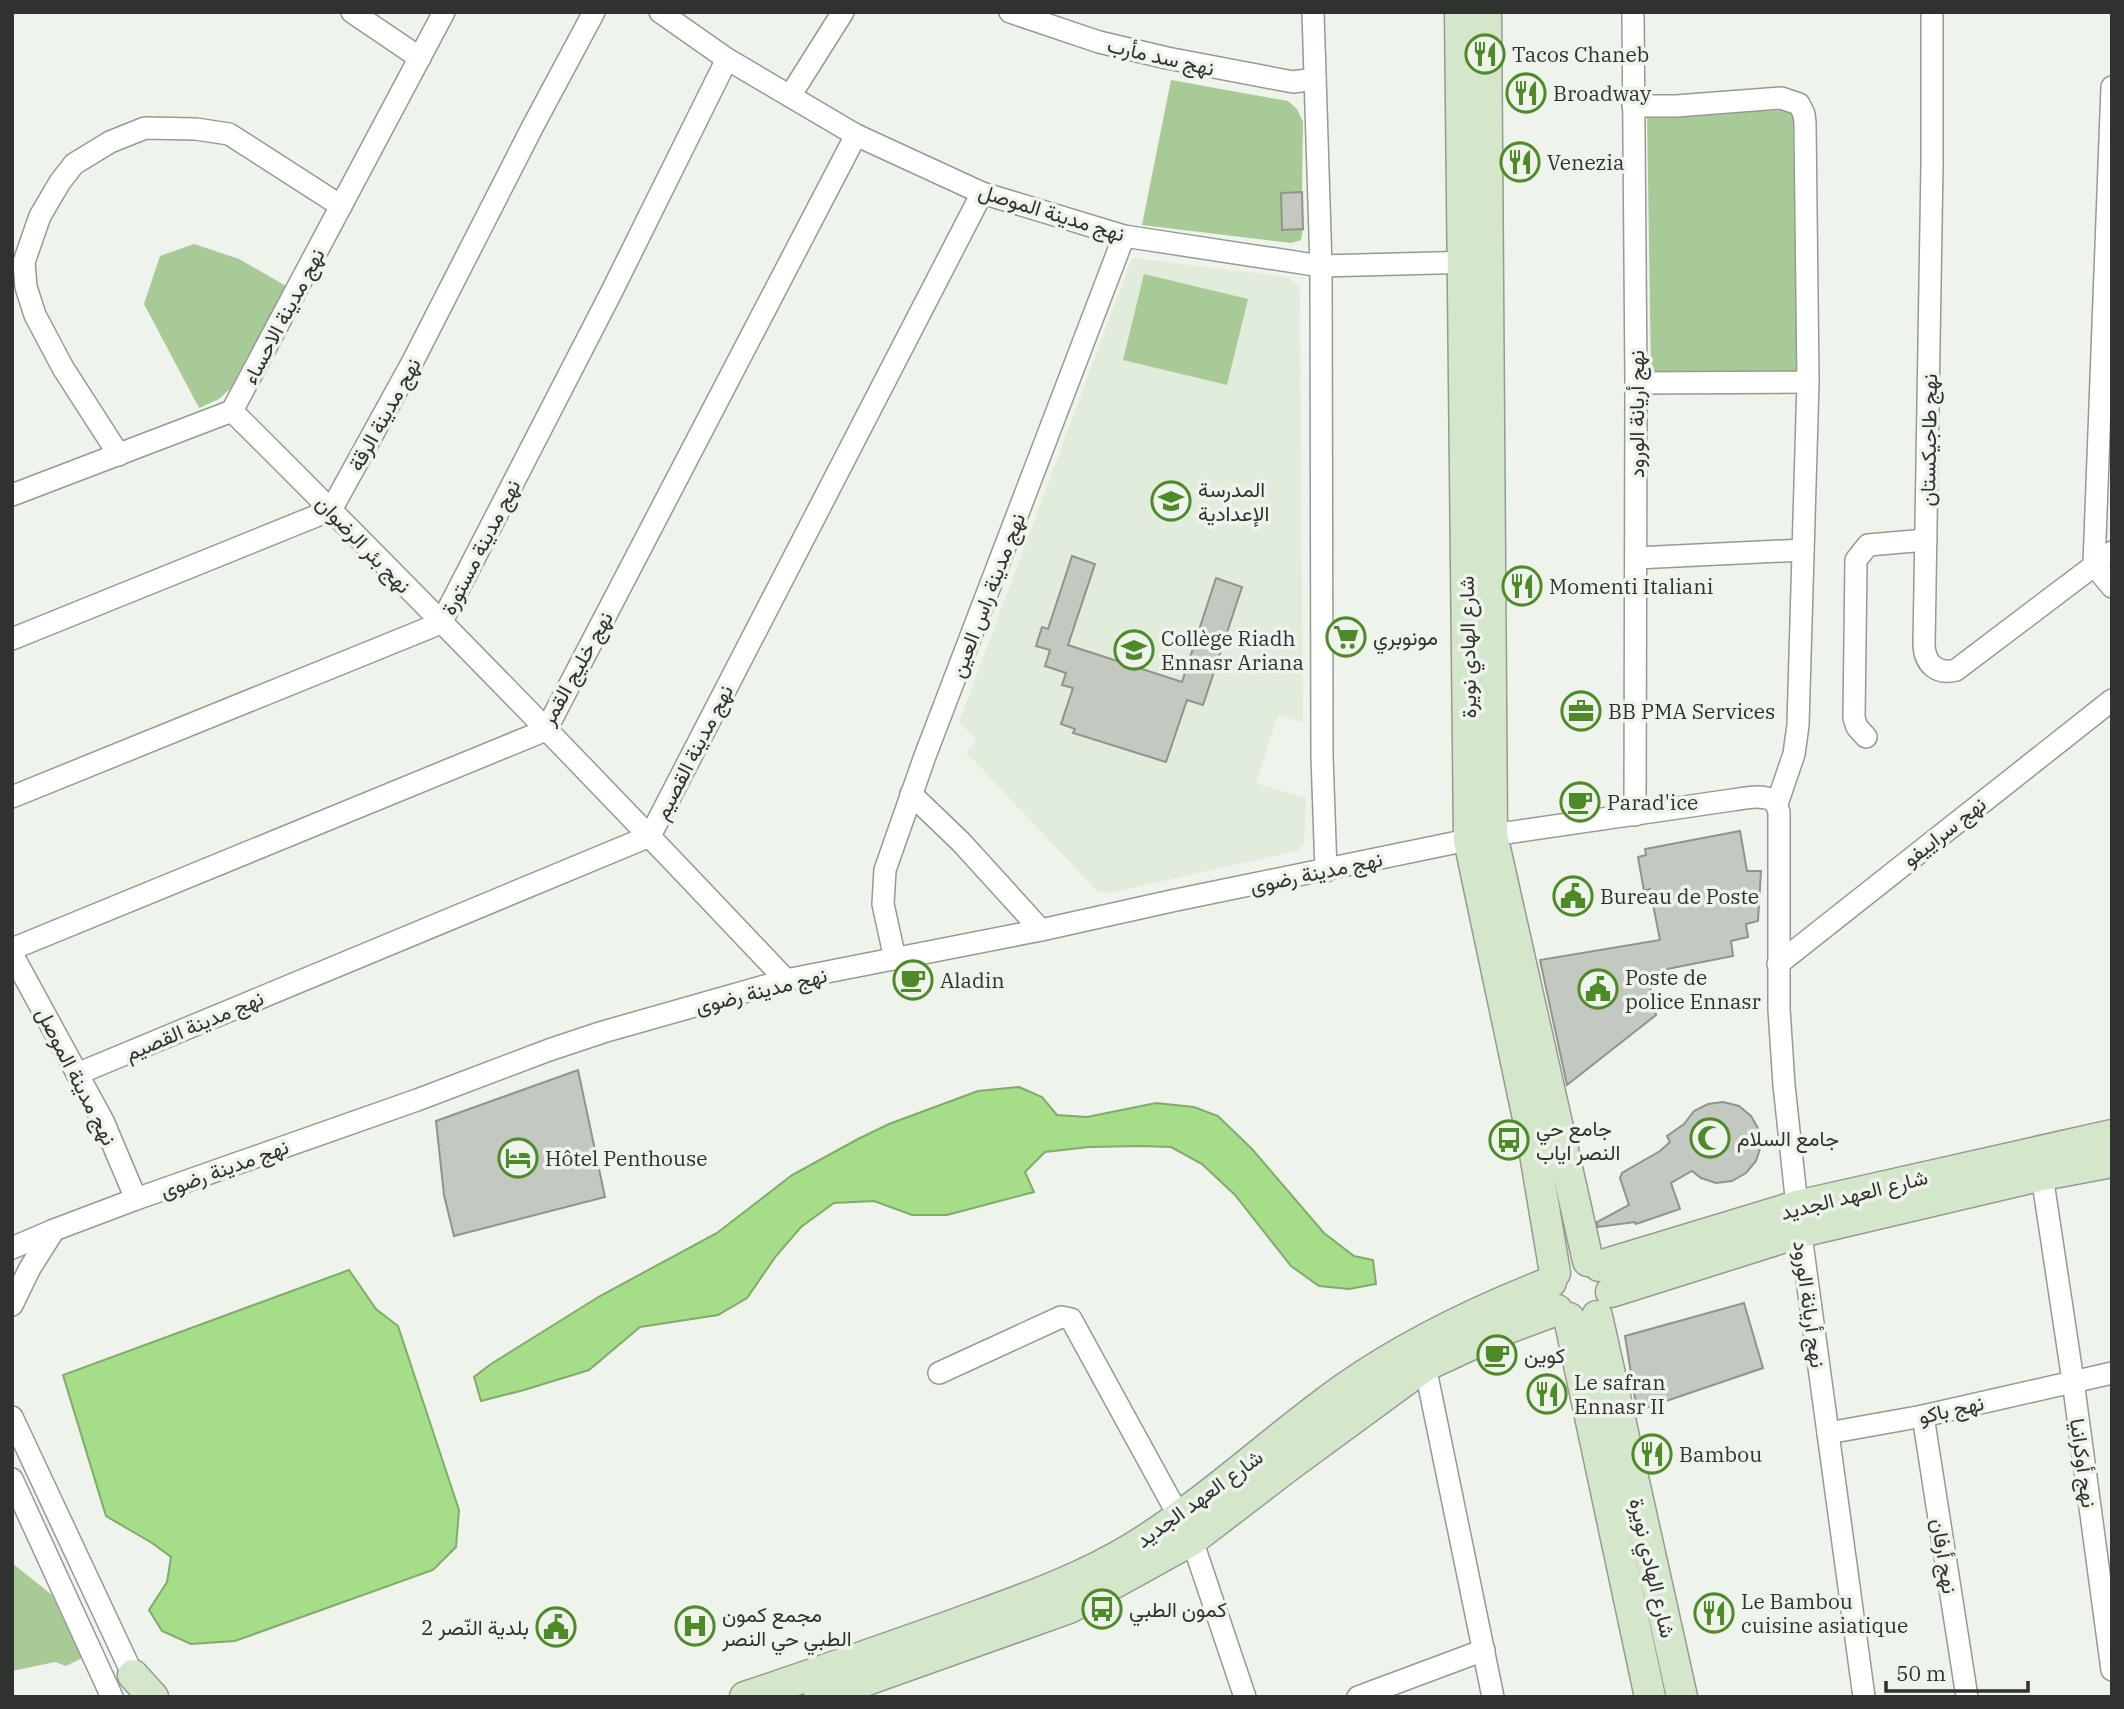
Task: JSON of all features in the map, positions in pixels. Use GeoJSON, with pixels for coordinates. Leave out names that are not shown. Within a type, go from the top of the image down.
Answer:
{"type":"FeatureCollection","features":[{"type":"Feature","properties":{"kind":"main road","name":"شارع الهادي نويرة"},"geometry":{"type":"LineString","coordinates":[[1460,12],[1475,263],[1481,838],[1533,1142],[1578,1290],[1682,1697]]}},
{"type":"Feature","properties":{"kind":"main road","name":"شارع الهادي نويرة"},"geometry":{"type":"LineString","coordinates":[[1475,263],[1486,12]]}},
{"type":"Feature","properties":{"kind":"main road","name":"شارع العهد الجديد"},"geometry":{"type":"LineString","coordinates":[[745,1697],[1047,1590],[1131,1548],[1186,1528],[1346,1387],[1416,1345],[1493,1305],[1578,1290],[1799,1219],[2040,1163],[2112,1135]]}},
{"type":"Feature","properties":{"kind":"main road","name":"شارع العهد الجديد"},"geometry":{"type":"LineString","coordinates":[[2040,1163],[2112,1162]]}},
{"type":"Feature","properties":{"kind":"main road","name":"شارع الهادي نويرة"},"geometry":{"type":"LineString","coordinates":[[1578,1290],[1650,1697]]}},
{"type":"Feature","properties":{"kind":"main road","name":"شارع العهد الجديد"},"geometry":{"type":"LineString","coordinates":[[819,1697],[1069,1608],[1425,1366],[1503,1331],[1578,1290]]}},
{"type":"Feature","properties":{"kind":"main road"},"geometry":{"type":"LineString","coordinates":[[138,1686],[153,1697]]}},
{"type":"Feature","properties":{"kind":"street"},"geometry":{"type":"LineString","coordinates":[[352,12],[420,58]]}},
{"type":"Feature","properties":{"kind":"street","name":"نهج مدينة الاحساء"},"geometry":{"type":"LineString","coordinates":[[232,411],[444,12]]}},
{"type":"Feature","properties":{"kind":"street","name":"نهج مدينة الرقة"},"geometry":{"type":"LineString","coordinates":[[331,510],[413,361],[594,12]]}},
{"type":"Feature","properties":{"kind":"street","name":"نهج مدينة الموصل"},"geometry":{"type":"LineString","coordinates":[[660,12],[727,59],[856,135],[982,192],[1124,236],[1321,266],[1475,263]]}},
{"type":"Feature","properties":{"kind":"street"},"geometry":{"type":"LineString","coordinates":[[790,96],[844,12]]}},
{"type":"Feature","properties":{"kind":"street","name":"نهج سد مأرب"},"geometry":{"type":"LineString","coordinates":[[1010,12],[1099,42],[1167,58],[1293,82],[1315,79]]}},
{"type":"Feature","properties":{"kind":"street"},"geometry":{"type":"LineString","coordinates":[[1313,12],[1321,266],[1322,756],[1326,870]]}},
{"type":"Feature","properties":{"kind":"street","name":"نهج أريانة الورود"},"geometry":{"type":"LineString","coordinates":[[1633,12],[1636,815]]}},
{"type":"Feature","properties":{"kind":"street","name":"نهج طاجيكستان"},"geometry":{"type":"LineString","coordinates":[[1932,12],[1924,656],[1931,666],[1942,671],[1956,670],[2094,565]]}},
{"type":"Feature","properties":{"kind":"street","name":"نهج مدينة مستورة"},"geometry":{"type":"LineString","coordinates":[[12,797],[441,623],[611,293],[727,59]]}},
{"type":"Feature","properties":{"kind":"street"},"geometry":{"type":"LineString","coordinates":[[2112,87],[2094,565],[2112,587]]}},
{"type":"Feature","properties":{"kind":"street"},"geometry":{"type":"LineString","coordinates":[[1481,838],[1756,797],[1770,798],[1777,804],[1794,754],[1798,725],[1808,382],[1804,114],[1799,104],[1781,98],[1676,106],[1633,106]]}},
{"type":"Feature","properties":{"kind":"street"},"geometry":{"type":"LineString","coordinates":[[119,454],[63,368],[35,315],[26,287],[24,262],[40,216],[74,164],[110,142],[145,128],[196,129],[229,134],[341,206]]}},
{"type":"Feature","properties":{"kind":"street","name":"نهج خليج القمر"},"geometry":{"type":"LineString","coordinates":[[12,949],[546,730],[856,135]]}},
{"type":"Feature","properties":{"kind":"street","name":"نهج مدينة القصيم"},"geometry":{"type":"LineString","coordinates":[[77,1074],[650,836],[982,192]]}},
{"type":"Feature","properties":{"kind":"street","name":"نهج مدينة راس العين"},"geometry":{"type":"LineString","coordinates":[[895,959],[883,904],[885,870],[911,794],[1124,236]]}},
{"type":"Feature","properties":{"kind":"street"},"geometry":{"type":"LineString","coordinates":[[1636,383],[1808,382]]}},
{"type":"Feature","properties":{"kind":"street"},"geometry":{"type":"LineString","coordinates":[[12,495],[232,411]]}},
{"type":"Feature","properties":{"kind":"street","name":"نهج بئر الرضوان"},"geometry":{"type":"LineString","coordinates":[[232,411],[650,836],[786,980]]}},
{"type":"Feature","properties":{"kind":"street"},"geometry":{"type":"LineString","coordinates":[[12,639],[331,510]]}},
{"type":"Feature","properties":{"kind":"street"},"geometry":{"type":"LineString","coordinates":[[1866,737],[1857,727],[1854,718],[1856,560],[1868,545],[1926,540]]}},
{"type":"Feature","properties":{"kind":"street"},"geometry":{"type":"LineString","coordinates":[[1636,558],[1803,550]]}},
{"type":"Feature","properties":{"kind":"street"},"geometry":{"type":"LineString","coordinates":[[2094,565],[2112,552]]}},
{"type":"Feature","properties":{"kind":"street","name":"نهج سراييفو"},"geometry":{"type":"LineString","coordinates":[[1778,964],[2112,699]]}},
{"type":"Feature","properties":{"kind":"street"},"geometry":{"type":"LineString","coordinates":[[911,794],[961,842],[1041,930]]}},
{"type":"Feature","properties":{"kind":"street","name":"نهج أريانة الورود"},"geometry":{"type":"LineString","coordinates":[[1777,804],[1779,1009],[1784,1085],[1799,1219],[1864,1697]]}},
{"type":"Feature","properties":{"kind":"street","name":"نهج مدينة رضوى"},"geometry":{"type":"LineString","coordinates":[[12,1248],[136,1199],[592,1036],[786,980],[1481,838]]}},
{"type":"Feature","properties":{"kind":"street","name":"نهج مدينة الموصل"},"geometry":{"type":"LineString","coordinates":[[12,954],[103,1121],[136,1199]]}},
{"type":"Feature","properties":{"kind":"street","name":"نهج أوكرانيا"},"geometry":{"type":"LineString","coordinates":[[2040,1163],[2112,1670]]}},
{"type":"Feature","properties":{"kind":"street"},"geometry":{"type":"LineString","coordinates":[[12,1305],[30,1268],[54,1230]]}},
{"type":"Feature","properties":{"kind":"street"},"geometry":{"type":"LineString","coordinates":[[939,1373],[1061,1317],[1071,1319],[1186,1528],[1245,1697]]}},
{"type":"Feature","properties":{"kind":"street"},"geometry":{"type":"LineString","coordinates":[[1425,1366],[1493,1697]]}},
{"type":"Feature","properties":{"kind":"street"},"geometry":{"type":"LineString","coordinates":[[2073,1381],[2112,1373]]}},
{"type":"Feature","properties":{"kind":"street","name":"نهج باكو"},"geometry":{"type":"LineString","coordinates":[[1828,1433],[1923,1416],[2073,1381]]}},
{"type":"Feature","properties":{"kind":"street","name":"نهج أرفان"},"geometry":{"type":"LineString","coordinates":[[1923,1416],[1967,1697]]}},
{"type":"Feature","properties":{"kind":"street"},"geometry":{"type":"LineString","coordinates":[[12,1417],[138,1686]]}},
{"type":"Feature","properties":{"kind":"street"},"geometry":{"type":"LineString","coordinates":[[12,1479],[112,1697]]}},
{"type":"Feature","properties":{"kind":"street"},"geometry":{"type":"LineString","coordinates":[[1358,1697],[1484,1650]]}},
{"type":"Feature","properties":{"kind":"shaded area"},"geometry":{"type":"Polygon","coordinates":[[[1171,80],[1288,101],[1297,109],[1303,122],[1302,192],[1281,193],[1282,230],[1303,229],[1301,240],[1291,243],[1142,225],[1171,80]]]}},
{"type":"Feature","properties":{"kind":"shaded area"},"geometry":{"type":"Polygon","coordinates":[[[1793,110],[1797,373],[1651,376],[1647,113],[1793,110]]]}},
{"type":"Feature","properties":{"kind":"shaded area"},"geometry":{"type":"Polygon","coordinates":[[[194,244],[239,259],[286,286],[230,389],[219,399],[199,408],[144,304],[160,256],[194,244]]]}},
{"type":"Feature","properties":{"kind":"shaded area","name":"المدرسة الإعدادية"},"geometry":{"type":"Polygon","coordinates":[[[1132,258],[1289,277],[1300,287],[1303,723],[1278,715],[1256,783],[1306,798],[1304,843],[1297,851],[1110,893],[1097,891],[966,752],[977,741],[959,722],[1132,258]]]}},
{"type":"Feature","properties":{"kind":"shaded area"},"geometry":{"type":"Polygon","coordinates":[[[1144,274],[1248,299],[1227,385],[1123,360],[1144,274]]]}},
{"type":"Feature","properties":{"kind":"shaded area"},"geometry":{"type":"Polygon","coordinates":[[[1019,1087],[1042,1097],[1057,1115],[1087,1117],[1156,1103],[1194,1107],[1218,1116],[1252,1149],[1324,1233],[1354,1256],[1373,1260],[1376,1284],[1349,1289],[1319,1286],[1291,1266],[1235,1195],[1202,1164],[1171,1147],[1089,1147],[1045,1152],[1025,1172],[1034,1192],[947,1215],[912,1215],[874,1201],[834,1203],[801,1227],[776,1256],[747,1298],[718,1315],[640,1327],[589,1370],[481,1401],[474,1377],[491,1364],[600,1296],[717,1233],[792,1175],[889,1124],[978,1091],[1019,1087]]]}},
{"type":"Feature","properties":{"kind":"shaded area"},"geometry":{"type":"Polygon","coordinates":[[[349,1270],[376,1309],[398,1326],[459,1510],[456,1547],[433,1570],[235,1641],[191,1644],[162,1631],[149,1610],[167,1582],[171,1557],[106,1516],[63,1375],[349,1270]]]}},
{"type":"Feature","properties":{"kind":"shaded area"},"geometry":{"type":"Polygon","coordinates":[[[12,1563],[52,1595],[82,1658],[66,1666],[55,1662],[12,1671],[12,1563]]]}},
{"type":"Feature","properties":{"kind":"building"},"geometry":{"type":"Polygon","coordinates":[[[1302,192],[1303,229],[1282,230],[1281,193],[1302,192]]]}},
{"type":"Feature","properties":{"kind":"building"},"geometry":{"type":"Polygon","coordinates":[[[1072,556],[1095,564],[1068,645],[1182,682],[1216,578],[1242,587],[1203,705],[1187,700],[1166,762],[1073,733],[1075,729],[1061,724],[1073,688],[1062,685],[1066,673],[1045,666],[1050,650],[1036,646],[1042,627],[1048,629],[1072,556]]]}},
{"type":"Feature","properties":{"kind":"building"},"geometry":{"type":"Polygon","coordinates":[[[1740,831],[1747,871],[1761,871],[1758,921],[1746,924],[1748,937],[1731,941],[1733,956],[1647,973],[1656,1015],[1567,1085],[1540,960],[1660,940],[1650,889],[1644,891],[1638,857],[1646,855],[1645,849],[1740,831]]]}},
{"type":"Feature","properties":{"kind":"building","name":"Hôtel Penthouse"},"geometry":{"type":"Polygon","coordinates":[[[578,1070],[605,1197],[454,1236],[444,1195],[436,1121],[578,1070]]]}},
{"type":"Feature","properties":{"kind":"building"},"geometry":{"type":"Polygon","coordinates":[[[1723,1102],[1739,1106],[1751,1116],[1759,1130],[1761,1146],[1756,1161],[1746,1173],[1732,1181],[1716,1183],[1701,1178],[1692,1171],[1671,1183],[1680,1209],[1636,1224],[1598,1227],[1597,1222],[1629,1205],[1620,1178],[1622,1173],[1660,1151],[1670,1142],[1667,1136],[1684,1124],[1694,1111],[1708,1104],[1723,1102]]]}},
{"type":"Feature","properties":{"kind":"building"},"geometry":{"type":"Polygon","coordinates":[[[1744,1303],[1763,1368],[1637,1411],[1625,1336],[1744,1303]]]}},
{"type":"Feature","properties":{"kind":"place","name":"Tacos Chaneb"},"geometry":{"type":"Point","coordinates":[1485,54]}},
{"type":"Feature","properties":{"kind":"place","name":"Broadway"},"geometry":{"type":"Point","coordinates":[1526,93]}},
{"type":"Feature","properties":{"kind":"place","name":"Venezia"},"geometry":{"type":"Point","coordinates":[1520,162]}},
{"type":"Feature","properties":{"kind":"place","name":"المدرسة الإعدادية"},"geometry":{"type":"Point","coordinates":[1171,501]}},
{"type":"Feature","properties":{"kind":"place","name":"Momenti Italiani"},"geometry":{"type":"Point","coordinates":[1522,586]}},
{"type":"Feature","properties":{"kind":"place","name":"مونوبري"},"geometry":{"type":"Point","coordinates":[1346,637]}},
{"type":"Feature","properties":{"kind":"place","name":"Collège Riadh Ennasr Ariana"},"geometry":{"type":"Point","coordinates":[1134,650]}},
{"type":"Feature","properties":{"kind":"place","name":"BB PMA Services"},"geometry":{"type":"Point","coordinates":[1581,711]}},
{"type":"Feature","properties":{"kind":"place","name":"Parad'ice"},"geometry":{"type":"Point","coordinates":[1580,802]}},
{"type":"Feature","properties":{"kind":"place","name":"Bureau de Poste"},"geometry":{"type":"Point","coordinates":[1573,896]}},
{"type":"Feature","properties":{"kind":"place","name":"Aladin"},"geometry":{"type":"Point","coordinates":[913,980]}},
{"type":"Feature","properties":{"kind":"place","name":"Poste de police Ennasr"},"geometry":{"type":"Point","coordinates":[1598,989]}},
{"type":"Feature","properties":{"kind":"place","name":"جامع السلام"},"geometry":{"type":"Point","coordinates":[1710,1138]}},
{"type":"Feature","properties":{"kind":"place","name":"جامع حي النصر اياب"},"geometry":{"type":"Point","coordinates":[1509,1140]}},
{"type":"Feature","properties":{"kind":"place","name":"Hôtel Penthouse"},"geometry":{"type":"Point","coordinates":[518,1158]}},
{"type":"Feature","properties":{"kind":"place","name":"كوين"},"geometry":{"type":"Point","coordinates":[1497,1355]}},
{"type":"Feature","properties":{"kind":"place","name":"Le safran Ennasr II"},"geometry":{"type":"Point","coordinates":[1547,1394]}},
{"type":"Feature","properties":{"kind":"place","name":"Bambou"},"geometry":{"type":"Point","coordinates":[1652,1454]}},
{"type":"Feature","properties":{"kind":"place","name":"كمون الطبي"},"geometry":{"type":"Point","coordinates":[1102,1609]}},
{"type":"Feature","properties":{"kind":"place","name":"Le Bambou cuisine asiatique"},"geometry":{"type":"Point","coordinates":[1714,1613]}},
{"type":"Feature","properties":{"kind":"place","name":"مجمع كمون الطبي حي النصر"},"geometry":{"type":"Point","coordinates":[695,1626]}},
{"type":"Feature","properties":{"kind":"place","name":"بلدية النّصر 2"},"geometry":{"type":"Point","coordinates":[556,1627]}}]}
